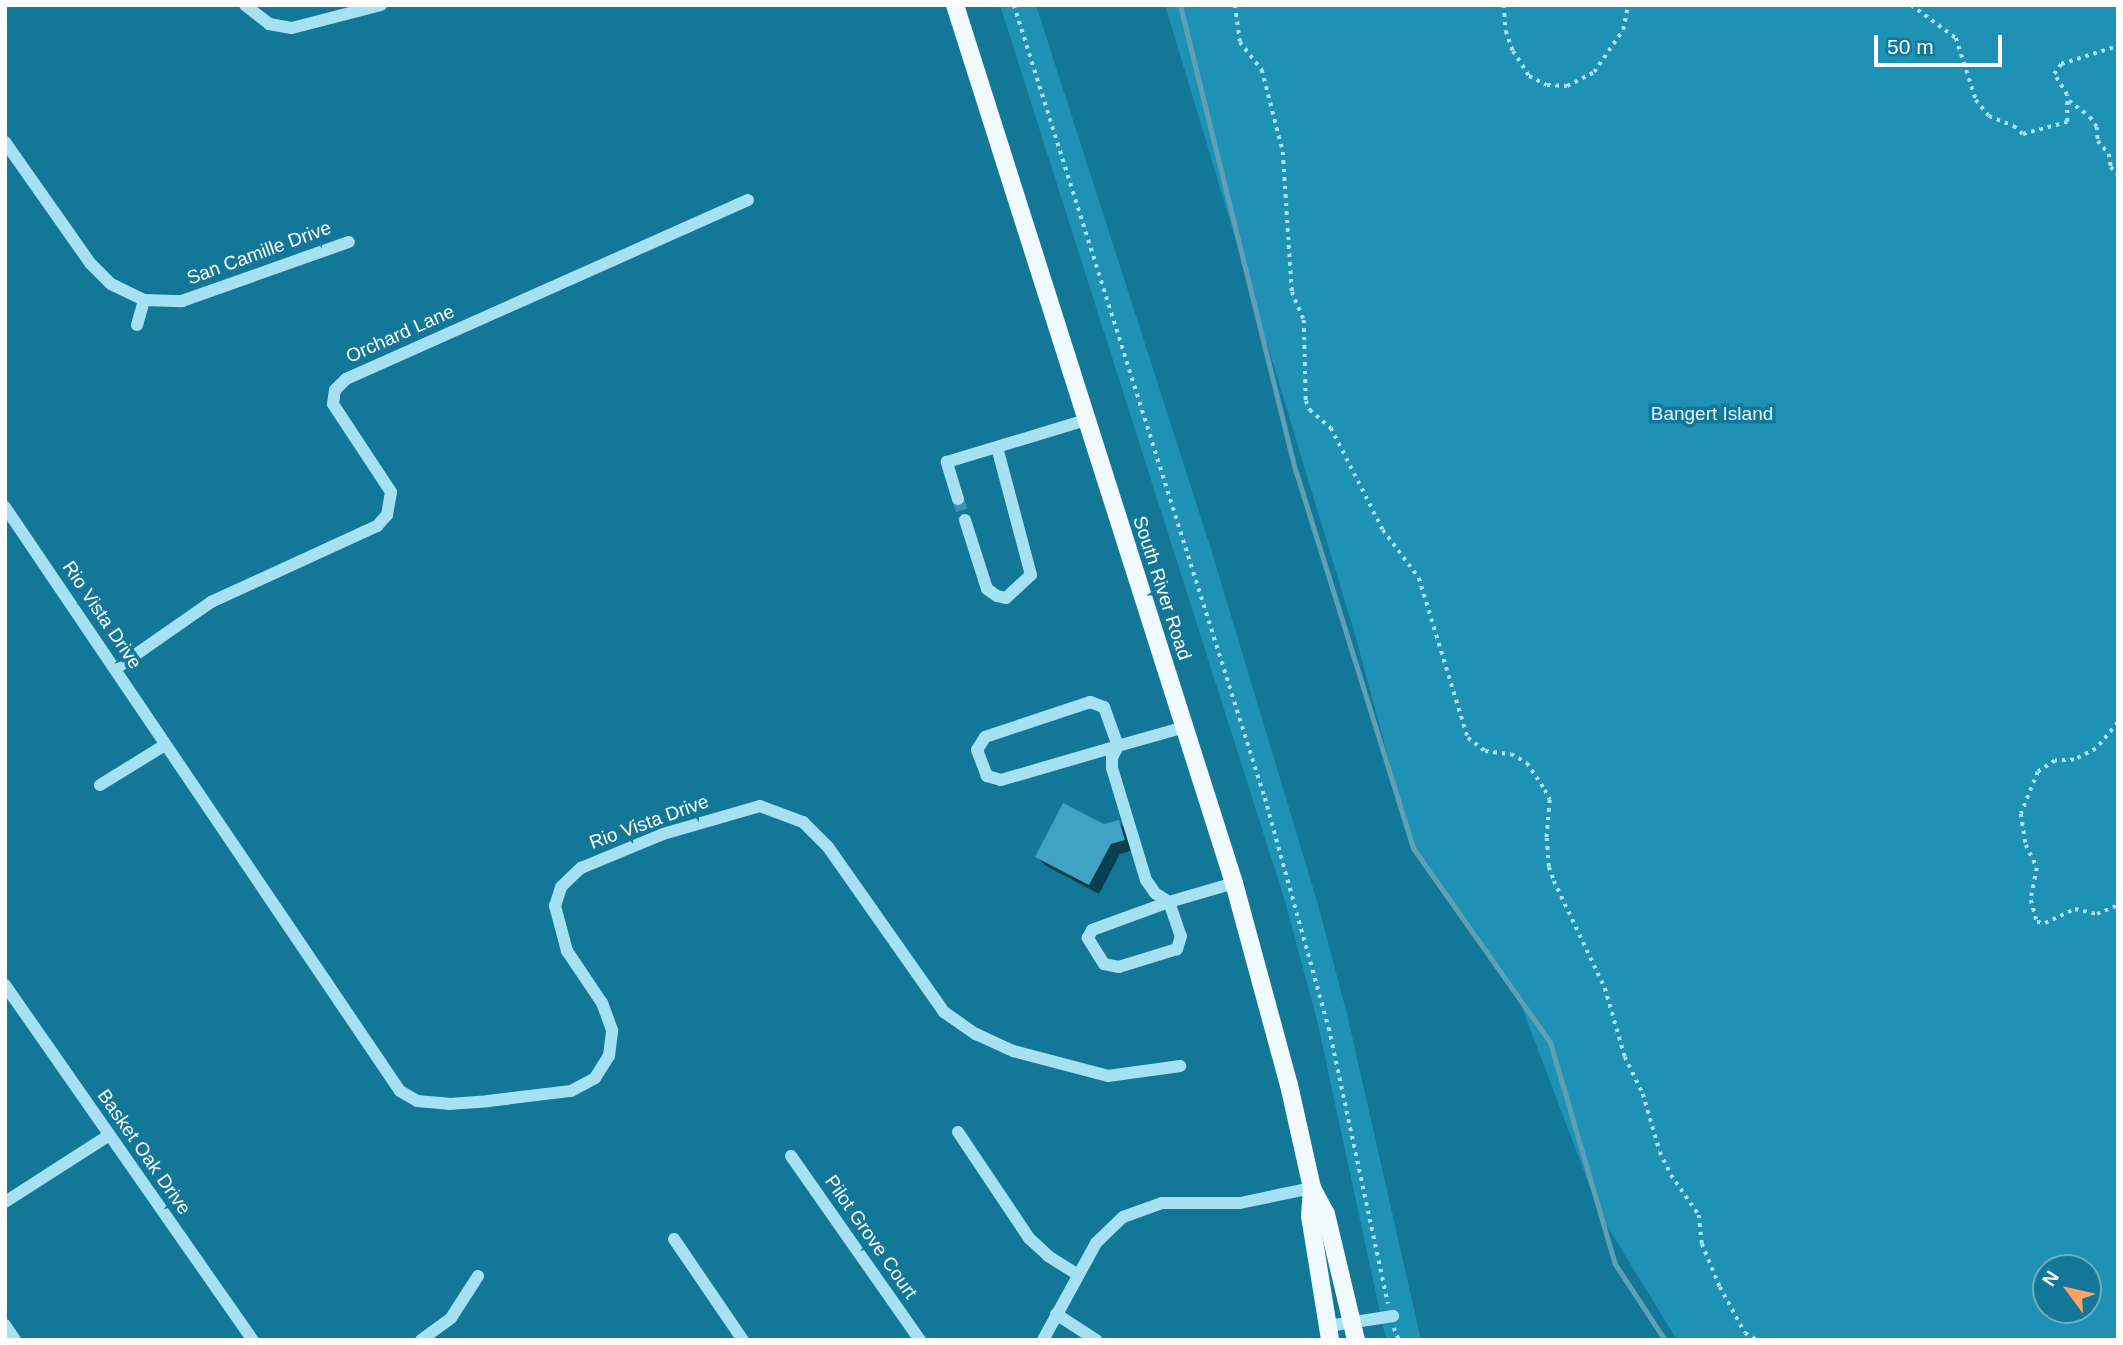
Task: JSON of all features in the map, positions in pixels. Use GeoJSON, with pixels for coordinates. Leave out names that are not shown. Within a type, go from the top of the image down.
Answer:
{"type":"FeatureCollection","features":[{"type":"Feature","properties":{"kind":"main road","name":"South River Road"},"geometry":{"type":"LineString","coordinates":[[955,5],[1234,883],[1289,1085],[1312,1188],[1326,1214],[1353,1332]]}},
{"type":"Feature","properties":{"kind":"main road","name":"South River Road"},"geometry":{"type":"LineString","coordinates":[[1312,1188],[1310,1216],[1329,1333]]}},
{"type":"Feature","properties":{"kind":"street"},"geometry":{"type":"LineString","coordinates":[[246,5],[269,24],[292,28],[381,5]]}},
{"type":"Feature","properties":{"kind":"street","name":"San Camille Drive"},"geometry":{"type":"LineString","coordinates":[[5,142],[90,263],[111,284],[144,300],[183,301],[349,242]]}},
{"type":"Feature","properties":{"kind":"street","name":"Orchard Lane"},"geometry":{"type":"LineString","coordinates":[[115,668],[211,602],[377,526],[387,515],[391,492],[333,404],[335,390],[346,379],[748,200]]}},
{"type":"Feature","properties":{"kind":"street"},"geometry":{"type":"LineString","coordinates":[[137,325],[144,300]]}},
{"type":"Feature","properties":{"kind":"street"},"geometry":{"type":"LineString","coordinates":[[958,499],[947,462],[1086,420]]}},
{"type":"Feature","properties":{"kind":"street"},"geometry":{"type":"LineString","coordinates":[[965,520],[987,589],[1006,598],[1031,575],[997,447]]}},
{"type":"Feature","properties":{"kind":"street","name":"Rio Vista Drive"},"geometry":{"type":"LineString","coordinates":[[5,507],[400,1091],[417,1101],[449,1104],[571,1091],[595,1078],[608,1056],[612,1030],[603,1003],[567,951],[555,906],[561,887],[581,868],[651,839],[760,806],[803,822],[828,847],[944,1012],[976,1034],[1013,1051],[1108,1076],[1180,1066]]}},
{"type":"Feature","properties":{"kind":"street"},"geometry":{"type":"LineString","coordinates":[[1185,727],[1118,746],[997,780],[983,770],[977,750],[981,740],[992,733],[1090,702],[1100,704],[1107,712],[1118,746],[1112,768],[1146,880],[1155,893],[1169,902],[1181,936],[1180,946],[1119,967],[1104,964],[1088,938],[1092,930],[1169,902],[1234,883]]}},
{"type":"Feature","properties":{"kind":"street"},"geometry":{"type":"LineString","coordinates":[[100,785],[165,745]]}},
{"type":"Feature","properties":{"kind":"street","name":"Basket Oak Drive"},"geometry":{"type":"LineString","coordinates":[[5,985],[253,1340]]}},
{"type":"Feature","properties":{"kind":"street"},"geometry":{"type":"LineString","coordinates":[[958,1132],[1029,1238],[1048,1256],[1077,1274]]}},
{"type":"Feature","properties":{"kind":"street"},"geometry":{"type":"LineString","coordinates":[[5,1202],[108,1136]]}},
{"type":"Feature","properties":{"kind":"street","name":"Pilot Grove Court"},"geometry":{"type":"LineString","coordinates":[[791,1156],[920,1340]]}},
{"type":"Feature","properties":{"kind":"street"},"geometry":{"type":"LineString","coordinates":[[1043,1340],[1096,1243],[1112,1225],[1136,1211],[1162,1203],[1258,1201],[1312,1188]]}},
{"type":"Feature","properties":{"kind":"street"},"geometry":{"type":"LineString","coordinates":[[674,1239],[743,1340]]}},
{"type":"Feature","properties":{"kind":"street"},"geometry":{"type":"LineString","coordinates":[[421,1340],[451,1318],[478,1276]]}},
{"type":"Feature","properties":{"kind":"street"},"geometry":{"type":"LineString","coordinates":[[1056,1314],[1096,1340]]}},
{"type":"Feature","properties":{"kind":"street"},"geometry":{"type":"LineString","coordinates":[[1329,1333],[1353,1332],[1392,1316]]}},
{"type":"Feature","properties":{"kind":"street"},"geometry":{"type":"LineString","coordinates":[[5,1325],[15,1340]]}},
{"type":"Feature","properties":{"kind":"path"},"geometry":{"type":"LineString","coordinates":[[1014,5],[1265,798],[1329,1028],[1399,1340]]}},
{"type":"Feature","properties":{"kind":"path"},"geometry":{"type":"LineString","coordinates":[[1235,5],[1240,42],[1262,70],[1283,152],[1292,292],[1304,320],[1306,401],[1310,410],[1331,428],[1383,530],[1419,578],[1468,738],[1485,751],[1511,754],[1527,762],[1550,800],[1547,838],[1549,867],[1554,881],[1605,988],[1625,1057],[1643,1094],[1660,1152],[1671,1175],[1699,1215],[1702,1244],[1720,1287],[1745,1333],[1757,1340]]}},
{"type":"Feature","properties":{"kind":"path"},"geometry":{"type":"LineString","coordinates":[[1504,5],[1506,31],[1513,51],[1529,76],[1547,85],[1567,86],[1594,72],[1623,30],[1628,5]]}},
{"type":"Feature","properties":{"kind":"path"},"geometry":{"type":"LineString","coordinates":[[1911,5],[1956,38],[1976,100],[1989,116],[2023,134],[2067,122],[2067,95]]}},
{"type":"Feature","properties":{"kind":"path"},"geometry":{"type":"LineString","coordinates":[[2118,46],[2061,64],[2054,74],[2070,103],[2085,112],[2097,127],[2098,141],[2109,154],[2111,167],[2118,175]]}},
{"type":"Feature","properties":{"kind":"path"},"geometry":{"type":"LineString","coordinates":[[2118,723],[2096,749],[2074,760],[2055,761],[2038,772],[2021,814],[2026,845],[2037,868],[2031,900],[2037,922],[2045,923],[2075,909],[2097,914],[2118,905]]}},
{"type":"Feature","properties":{"kind":"green space"},"geometry":{"type":"Polygon","coordinates":[[[1000,5],[1036,5],[1210,546],[1317,901],[1347,1014],[1421,1340],[1386,1340],[1317,1020],[1285,901],[1000,5]]]}},
{"type":"Feature","properties":{"kind":"green space","name":"Bangert Island"},"geometry":{"type":"Polygon","coordinates":[[[1165,5],[2118,5],[2118,1340],[1677,1340],[1601,1216],[1518,997],[1413,848],[1355,635],[1165,5]]]}},
{"type":"Feature","properties":{"kind":"building"},"geometry":{"type":"Polygon","coordinates":[[[1063,803],[1104,824],[1119,820],[1125,840],[1111,844],[1089,885],[1035,857],[1063,803]]]}},
{"type":"Feature","properties":{"kind":"waterway"},"geometry":{"type":"LineString","coordinates":[[1180,5],[1296,472],[1413,848],[1550,1042],[1615,1264],[1665,1340]]}},
{"type":"Feature","properties":{"kind":"tunnel"},"geometry":{"type":"LineString","coordinates":[[958,499],[965,520]]}}]}
